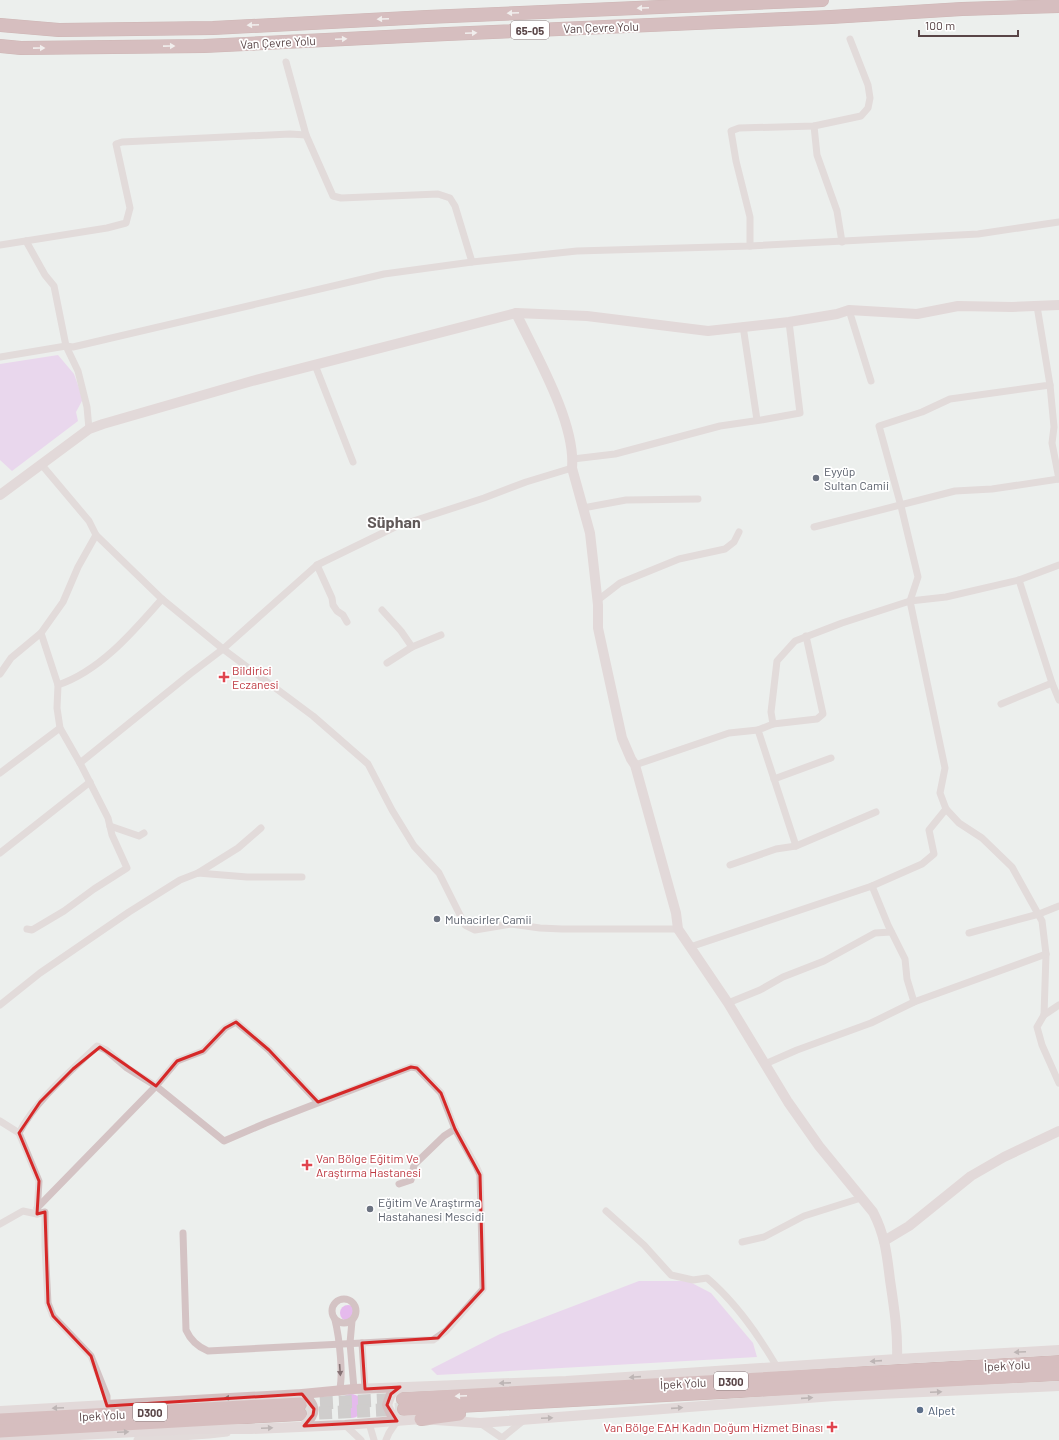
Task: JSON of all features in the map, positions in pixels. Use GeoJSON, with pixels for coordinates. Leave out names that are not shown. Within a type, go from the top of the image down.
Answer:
{"type":"FeatureCollection","features":[{"type":"Feature","properties":{"kind":"highway","name":"Van Çevre Yolu"},"geometry":{"type":"LineString","coordinates":[[0,25],[59,30],[213,28],[822,0]]}},
{"type":"Feature","properties":{"kind":"highway","name":"Van Çevre Yolu"},"geometry":{"type":"LineString","coordinates":[[0,46],[21,48],[204,46],[455,33],[831,17],[962,9],[1059,6]]}},
{"type":"Feature","properties":{"kind":"highway","name":"İpek Yolu"},"geometry":{"type":"LineString","coordinates":[[402,1399],[1059,1362]]}},
{"type":"Feature","properties":{"kind":"highway","name":"İpek Yolu"},"geometry":{"type":"LineString","coordinates":[[402,1399],[651,1395],[734,1392],[1059,1374]]}},
{"type":"Feature","properties":{"kind":"highway"},"geometry":{"type":"LineString","coordinates":[[421,1419],[461,1414],[734,1392]]}},
{"type":"Feature","properties":{"kind":"highway","name":"Ipek Yolu"},"geometry":{"type":"LineString","coordinates":[[0,1420],[302,1410]]}},
{"type":"Feature","properties":{"kind":"highway","name":"Ipek Yolu"},"geometry":{"type":"LineString","coordinates":[[0,1431],[302,1410]]}},
{"type":"Feature","properties":{"kind":"street"},"geometry":{"type":"LineString","coordinates":[[750,246],[750,217],[736,161],[731,131],[739,128],[814,126],[861,116],[868,108],[870,98],[868,85],[850,38]]}},
{"type":"Feature","properties":{"kind":"street"},"geometry":{"type":"LineString","coordinates":[[286,62],[306,135],[333,196],[341,198],[438,194],[450,198],[455,206],[472,262]]}},
{"type":"Feature","properties":{"kind":"street"},"geometry":{"type":"LineString","coordinates":[[814,126],[817,155],[837,211],[842,242]]}},
{"type":"Feature","properties":{"kind":"street"},"geometry":{"type":"LineString","coordinates":[[0,245],[126,223],[130,208],[116,144],[122,142],[290,134],[306,135]]}},
{"type":"Feature","properties":{"kind":"street"},"geometry":{"type":"LineString","coordinates":[[0,357],[66,346],[73,347],[384,274],[472,262],[577,251],[750,246],[978,234],[1059,222]]}},
{"type":"Feature","properties":{"kind":"street"},"geometry":{"type":"LineString","coordinates":[[26,241],[45,275],[54,286],[66,346],[78,371],[87,406],[89,429]]}},
{"type":"Feature","properties":{"kind":"street"},"geometry":{"type":"LineString","coordinates":[[0,495],[89,429],[219,390],[516,313],[587,316],[708,331],[790,322],[838,314],[849,310],[917,314],[958,306],[1059,305]]}},
{"type":"Feature","properties":{"kind":"street"},"geometry":{"type":"LineString","coordinates":[[814,527],[955,491],[992,489],[1059,479],[1052,443],[1054,426],[1050,385],[1036,306]]}},
{"type":"Feature","properties":{"kind":"street"},"geometry":{"type":"LineString","coordinates":[[849,310],[871,381]]}},
{"type":"Feature","properties":{"kind":"street"},"geometry":{"type":"LineString","coordinates":[[516,313],[554,392],[567,426],[572,464],[590,533],[598,600],[598,628],[622,738],[635,765],[676,913],[678,929],[728,1003],[788,1102],[819,1146],[873,1212],[884,1241],[896,1319],[898,1359]]}},
{"type":"Feature","properties":{"kind":"street"},"geometry":{"type":"LineString","coordinates":[[80,763],[223,649],[317,565],[395,527],[484,498],[572,464],[720,426],[800,413],[790,322]]}},
{"type":"Feature","properties":{"kind":"street"},"geometry":{"type":"LineString","coordinates":[[743,326],[757,420]]}},
{"type":"Feature","properties":{"kind":"street"},"geometry":{"type":"LineString","coordinates":[[315,365],[353,462]]}},
{"type":"Feature","properties":{"kind":"street"},"geometry":{"type":"LineString","coordinates":[[1044,1015],[1046,954],[1042,921],[1039,914],[1012,867],[982,838],[959,823],[946,809],[940,793],[945,768],[910,600],[918,577],[901,506],[879,426],[922,412],[950,399],[1050,385]]}},
{"type":"Feature","properties":{"kind":"street"},"geometry":{"type":"LineString","coordinates":[[41,464],[89,521],[96,535],[162,599],[223,649],[313,716],[368,764],[392,810],[414,846],[439,873],[465,925],[475,930],[511,924],[562,929],[678,929]]}},
{"type":"Feature","properties":{"kind":"street"},"geometry":{"type":"LineString","coordinates":[[583,508],[626,500],[698,499]]}},
{"type":"Feature","properties":{"kind":"street"},"geometry":{"type":"LineString","coordinates":[[598,600],[620,583],[678,559],[725,548],[734,542],[739,532]]}},
{"type":"Feature","properties":{"kind":"street"},"geometry":{"type":"LineString","coordinates":[[0,674],[11,658],[41,632],[63,602],[78,567],[96,535]]}},
{"type":"Feature","properties":{"kind":"street"},"geometry":{"type":"LineString","coordinates":[[317,565],[332,598],[333,605],[337,611],[344,615],[347,622]]}},
{"type":"Feature","properties":{"kind":"street"},"geometry":{"type":"LineString","coordinates":[[773,724],[771,712],[777,662],[795,641],[910,600],[946,597],[1018,580],[1059,566]]}},
{"type":"Feature","properties":{"kind":"street"},"geometry":{"type":"LineString","coordinates":[[1018,580],[1059,700]]}},
{"type":"Feature","properties":{"kind":"street"},"geometry":{"type":"LineString","coordinates":[[58,686],[85,672],[125,641],[162,599]]}},
{"type":"Feature","properties":{"kind":"street"},"geometry":{"type":"LineString","coordinates":[[382,610],[412,647]]}},
{"type":"Feature","properties":{"kind":"street"},"geometry":{"type":"LineString","coordinates":[[27,929],[32,930],[64,911],[94,889],[127,868],[112,835],[108,818],[60,728],[57,708],[58,686],[41,632]]}},
{"type":"Feature","properties":{"kind":"street"},"geometry":{"type":"LineString","coordinates":[[387,663],[412,647],[441,635]]}},
{"type":"Feature","properties":{"kind":"street"},"geometry":{"type":"LineString","coordinates":[[635,765],[729,733],[758,730],[773,724],[817,719],[823,714],[806,636]]}},
{"type":"Feature","properties":{"kind":"street"},"geometry":{"type":"LineString","coordinates":[[1001,704],[1052,682]]}},
{"type":"Feature","properties":{"kind":"street"},"geometry":{"type":"LineString","coordinates":[[0,773],[60,728]]}},
{"type":"Feature","properties":{"kind":"street"},"geometry":{"type":"LineString","coordinates":[[758,730],[796,846]]}},
{"type":"Feature","properties":{"kind":"street"},"geometry":{"type":"LineString","coordinates":[[774,779],[831,758]]}},
{"type":"Feature","properties":{"kind":"street"},"geometry":{"type":"LineString","coordinates":[[0,853],[90,782]]}},
{"type":"Feature","properties":{"kind":"street"},"geometry":{"type":"LineString","coordinates":[[690,947],[872,886],[922,864],[934,854],[929,830],[946,809]]}},
{"type":"Feature","properties":{"kind":"street"},"geometry":{"type":"LineString","coordinates":[[730,865],[776,849],[796,846],[876,812]]}},
{"type":"Feature","properties":{"kind":"street"},"geometry":{"type":"LineString","coordinates":[[110,826],[139,836],[144,833]]}},
{"type":"Feature","properties":{"kind":"street"},"geometry":{"type":"LineString","coordinates":[[0,1005],[40,973],[99,932],[180,880],[198,873],[238,848],[261,828]]}},
{"type":"Feature","properties":{"kind":"street"},"geometry":{"type":"LineString","coordinates":[[198,873],[247,877],[302,877]]}},
{"type":"Feature","properties":{"kind":"street"},"geometry":{"type":"LineString","coordinates":[[872,886],[891,932],[905,959],[907,979],[914,1002]]}},
{"type":"Feature","properties":{"kind":"street"},"geometry":{"type":"LineString","coordinates":[[969,933],[1039,914],[1059,906]]}},
{"type":"Feature","properties":{"kind":"street"},"geometry":{"type":"LineString","coordinates":[[728,1003],[760,990],[783,977],[824,961],[875,933],[891,932]]}},
{"type":"Feature","properties":{"kind":"street"},"geometry":{"type":"LineString","coordinates":[[765,1064],[797,1050],[871,1023],[914,1002],[1046,954]]}},
{"type":"Feature","properties":{"kind":"street"},"geometry":{"type":"LineString","coordinates":[[1059,1004],[1044,1015],[1037,1027],[1042,1045],[1059,1083]]}},
{"type":"Feature","properties":{"kind":"street"},"geometry":{"type":"LineString","coordinates":[[37,1211],[156,1086],[177,1061],[203,1051],[225,1028],[236,1022],[273,1054],[318,1102]]}},
{"type":"Feature","properties":{"kind":"street"},"geometry":{"type":"LineString","coordinates":[[19,1133],[40,1102],[97,1046],[106,1050],[127,1068],[156,1086],[224,1141],[318,1102],[411,1067],[417,1068],[441,1093],[455,1129],[480,1175],[483,1289],[438,1338],[425,1340],[396,1340],[350,1344],[208,1351],[198,1346],[186,1330],[183,1233]]}},
{"type":"Feature","properties":{"kind":"street"},"geometry":{"type":"LineString","coordinates":[[0,1121],[19,1133],[39,1181],[37,1211]]}},
{"type":"Feature","properties":{"kind":"street"},"geometry":{"type":"LineString","coordinates":[[399,1184],[411,1180],[414,1165],[444,1136],[455,1129]]}},
{"type":"Feature","properties":{"kind":"street"},"geometry":{"type":"LineString","coordinates":[[884,1241],[908,1226],[971,1176],[1004,1157],[1059,1131]]}},
{"type":"Feature","properties":{"kind":"street"},"geometry":{"type":"LineString","coordinates":[[742,1242],[764,1238],[804,1216],[861,1198]]}},
{"type":"Feature","properties":{"kind":"street"},"geometry":{"type":"LineString","coordinates":[[0,1224],[23,1211],[46,1212],[45,1246],[48,1303],[53,1316],[91,1356],[107,1396],[107,1406]]}},
{"type":"Feature","properties":{"kind":"street"},"geometry":{"type":"LineString","coordinates":[[606,1211],[644,1245],[671,1275],[693,1280],[707,1278],[723,1292],[766,1349],[776,1367]]}},
{"type":"Feature","properties":{"kind":"street"},"geometry":{"type":"LineString","coordinates":[[339,1392],[341,1381],[339,1344],[335,1320],[331,1312],[337,1301],[345,1299],[349,1300],[355,1306],[356,1315],[352,1321],[350,1344],[354,1389]]}},
{"type":"Feature","properties":{"kind":"street"},"geometry":{"type":"LineString","coordinates":[[335,1320],[344,1324],[352,1321]]}},
{"type":"Feature","properties":{"kind":"street"},"geometry":{"type":"LineString","coordinates":[[362,1343],[365,1389]]}},
{"type":"Feature","properties":{"kind":"street"},"geometry":{"type":"LineString","coordinates":[[138,1440],[209,1436],[251,1429],[302,1410],[339,1392],[354,1389],[365,1389],[402,1399],[566,1381],[1059,1350]]}},
{"type":"Feature","properties":{"kind":"street"},"geometry":{"type":"LineString","coordinates":[[345,1425],[421,1419],[480,1423],[834,1396],[1059,1386]]}},
{"type":"Feature","properties":{"kind":"street"},"geometry":{"type":"LineString","coordinates":[[397,1421],[392,1416],[387,1405],[391,1394],[402,1399]]}},
{"type":"Feature","properties":{"kind":"street"},"geometry":{"type":"LineString","coordinates":[[0,1411],[107,1406],[302,1410],[345,1425],[361,1440]]}},
{"type":"Feature","properties":{"kind":"street"},"geometry":{"type":"LineString","coordinates":[[480,1423],[502,1439],[524,1420]]}},
{"type":"Feature","properties":{"kind":"street"},"geometry":{"type":"LineString","coordinates":[[386,1440],[397,1421]]}},
{"type":"Feature","properties":{"kind":"street"},"geometry":{"type":"LineString","coordinates":[[369,1423],[374,1440]]}},
{"type":"Feature","properties":{"kind":"street"},"geometry":{"type":"LineString","coordinates":[[0,1439],[195,1429],[251,1429]]}},
{"type":"Feature","properties":{"kind":"highlighted area"},"geometry":{"type":"Polygon","coordinates":[[[236,1022],[269,1050],[318,1102],[411,1067],[417,1068],[441,1093],[455,1129],[480,1175],[483,1289],[438,1338],[362,1343],[365,1389],[400,1387],[391,1394],[387,1405],[397,1421],[304,1426],[313,1415],[314,1409],[302,1394],[107,1406],[91,1356],[53,1316],[48,1303],[45,1212],[37,1214],[39,1181],[19,1133],[40,1102],[73,1069],[100,1047],[156,1086],[177,1061],[203,1051],[225,1028],[236,1022]]]}},
{"type":"Feature","properties":{"kind":"shaded area"},"geometry":{"type":"Polygon","coordinates":[[[58,355],[74,374],[83,399],[76,412],[78,421],[12,471],[0,460],[0,364],[58,355]]]}},
{"type":"Feature","properties":{"kind":"shaded area"},"geometry":{"type":"Polygon","coordinates":[[[639,1281],[688,1281],[711,1293],[753,1343],[757,1357],[437,1375],[431,1369],[500,1334],[639,1281]]]}},
{"type":"Feature","properties":{"kind":"shaded area"},"geometry":{"type":"Polygon","coordinates":[[[348,1305],[354,1307],[356,1313],[354,1319],[348,1321],[342,1319],[340,1313],[342,1307],[348,1305]]]}},
{"type":"Feature","properties":{"kind":"shaded area"},"geometry":{"type":"Polygon","coordinates":[[[351,1394],[356,1395],[362,1401],[362,1411],[356,1417],[351,1418],[346,1417],[340,1411],[339,1406],[340,1401],[346,1395],[351,1394]]]}},
{"type":"Feature","properties":{"kind":"tunnel"},"geometry":{"type":"LineString","coordinates":[[301,1404],[403,1399]]}},
{"type":"Feature","properties":{"kind":"tunnel"},"geometry":{"type":"LineString","coordinates":[[300,1414],[404,1409]]}},
{"type":"Feature","properties":{"kind":"place","name":"Eyyüp Sultan Camii"},"geometry":{"type":"Point","coordinates":[816,478]}},
{"type":"Feature","properties":{"kind":"place","name":"Bildirici Eczanesi"},"geometry":{"type":"Point","coordinates":[224,677]}},
{"type":"Feature","properties":{"kind":"place","name":"Muhacirler Camii"},"geometry":{"type":"Point","coordinates":[437,919]}},
{"type":"Feature","properties":{"kind":"place","name":"Van Bölge Eğitim Ve Araştırma Hastanesi"},"geometry":{"type":"Point","coordinates":[307,1165]}},
{"type":"Feature","properties":{"kind":"place","name":"Eğitim Ve Araştırma Hastahanesi Mescidi"},"geometry":{"type":"Point","coordinates":[370,1209]}},
{"type":"Feature","properties":{"kind":"place","name":"Alpet"},"geometry":{"type":"Point","coordinates":[920,1410]}},
{"type":"Feature","properties":{"kind":"place","name":"Van Bölge EAH Kadın Doğum Hizmet Binası"},"geometry":{"type":"Point","coordinates":[832,1427]}},
{"type":"Feature","properties":{"kind":"district","name":"Süphan"},"geometry":{"type":"Point","coordinates":[394,521]}}]}
